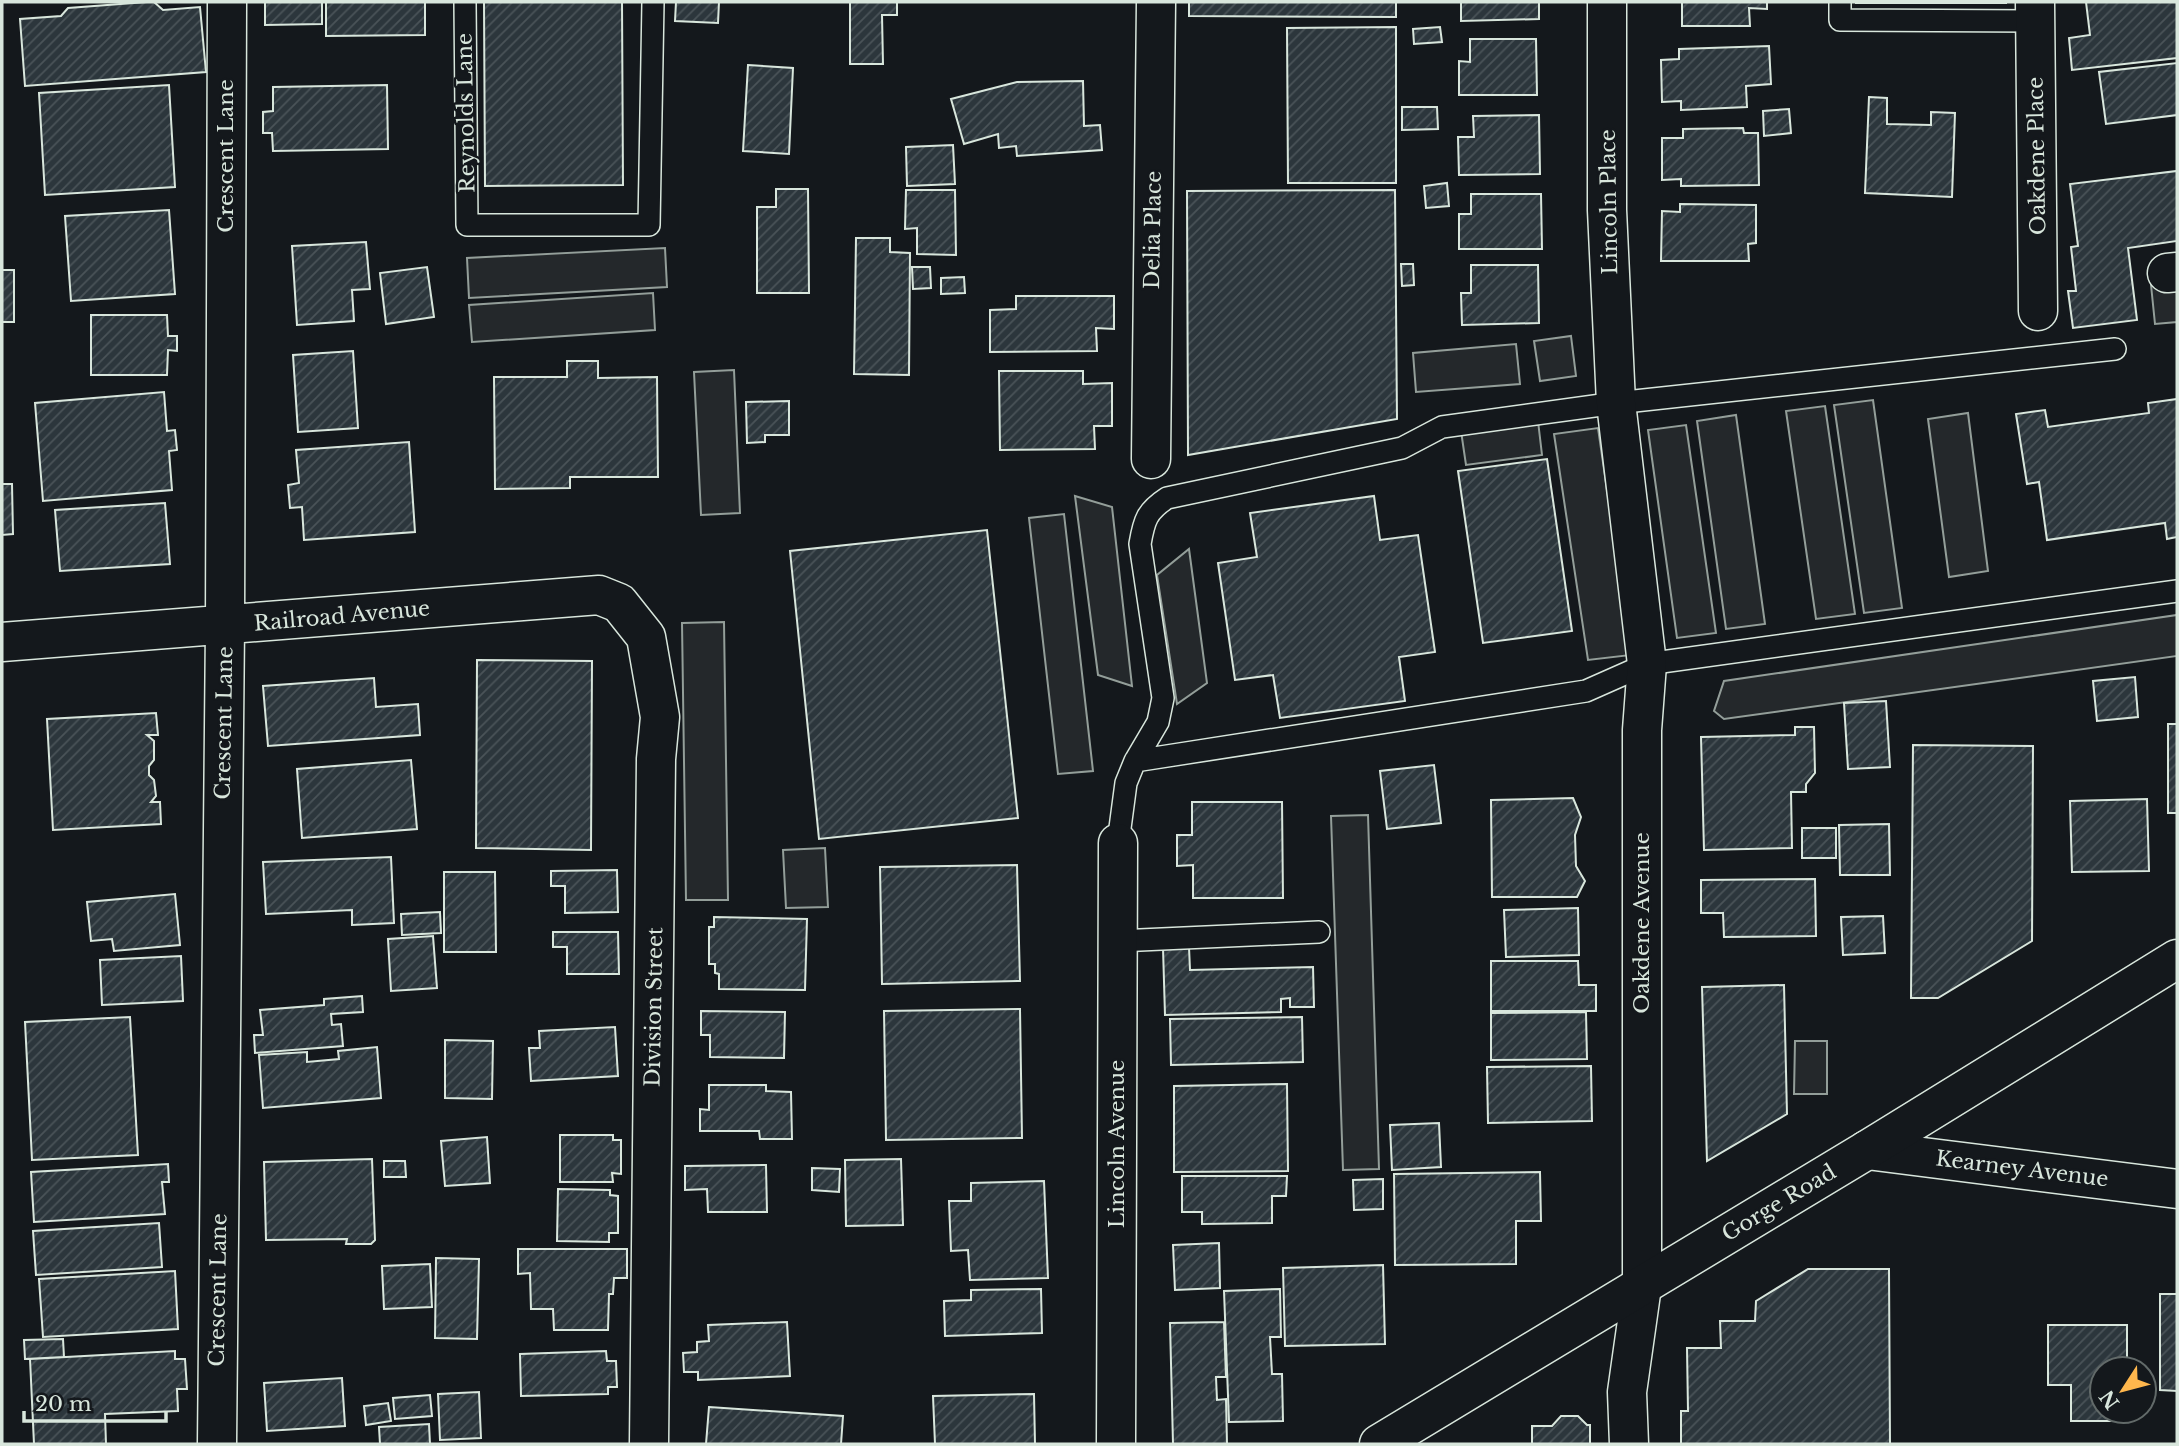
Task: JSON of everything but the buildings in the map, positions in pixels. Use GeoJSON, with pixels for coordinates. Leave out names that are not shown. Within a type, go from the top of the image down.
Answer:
{"type":"FeatureCollection","features":[{"type":"Feature","properties":{"kind":"street","name":"Crescent Lane"},"geometry":{"type":"LineString","coordinates":[[217,1444],[225,626],[227,2]]}},
{"type":"Feature","properties":{"kind":"street","name":"Delia Place"},"geometry":{"type":"LineString","coordinates":[[1150,459],[1156,2]]}},
{"type":"Feature","properties":{"kind":"street","name":"Lincoln Place"},"geometry":{"type":"LineString","coordinates":[[1606,2],[1606,210],[1616,403]]}},
{"type":"Feature","properties":{"kind":"street","name":"Oakdene Place"},"geometry":{"type":"LineString","coordinates":[[2036,11],[2038,311]]}},
{"type":"Feature","properties":{"kind":"street","name":"Oakdene Avenue"},"geometry":{"type":"LineString","coordinates":[[1616,403],[1647,664],[1642,730],[1642,1286],[1627,1392],[1629,1444]]}},
{"type":"Feature","properties":{"kind":"street","name":"Railroad Avenue"},"geometry":{"type":"LineString","coordinates":[[2,642],[599,594]]}},
{"type":"Feature","properties":{"kind":"street","name":"Division Street"},"geometry":{"type":"LineString","coordinates":[[599,594],[619,603],[646,637],[660,717],[656,759],[649,1444]]}},
{"type":"Feature","properties":{"kind":"street","name":"Lincoln Avenue"},"geometry":{"type":"LineString","coordinates":[[1116,1444],[1118,843]]}},
{"type":"Feature","properties":{"kind":"street","name":"Gorge Road"},"geometry":{"type":"LineString","coordinates":[[1379,1444],[1867,1150],[2177,959]]}},
{"type":"Feature","properties":{"kind":"street","name":"Kearney Avenue"},"geometry":{"type":"LineString","coordinates":[[1867,1150],[2177,1189]]}},
{"type":"Feature","properties":{"kind":"lane","name":"Reynolds Lane"},"geometry":{"type":"LineString","coordinates":[[464,2],[467,225],[649,225],[653,2]]}},
{"type":"Feature","properties":{"kind":"lane"},"geometry":{"type":"LineString","coordinates":[[1840,2],[1840,20],[2036,11]]}},
{"type":"Feature","properties":{"kind":"lane"},"geometry":{"type":"LineString","coordinates":[[1118,843],[1126,783],[1135,761],[1158,722],[1163,698],[1140,544],[1143,524],[1153,507],[1167,498],[1402,448],[1442,428],[1616,403],[2115,349]]}},
{"type":"Feature","properties":{"kind":"lane"},"geometry":{"type":"LineString","coordinates":[[1135,761],[1586,691],[1647,664],[2177,592]]}},
{"type":"Feature","properties":{"kind":"lane"},"geometry":{"type":"LineString","coordinates":[[1118,941],[1319,932]]}},
{"type":"Feature","properties":{"kind":"shaded area"},"geometry":{"type":"Polygon","coordinates":[[[665,248],[667,287],[469,298],[467,258],[665,248]]]}},
{"type":"Feature","properties":{"kind":"shaded area"},"geometry":{"type":"Polygon","coordinates":[[[2177,282],[2177,322],[2155,324],[2151,285],[2177,282]]]}},
{"type":"Feature","properties":{"kind":"shaded area"},"geometry":{"type":"Polygon","coordinates":[[[653,293],[655,330],[472,342],[469,305],[653,293]]]}},
{"type":"Feature","properties":{"kind":"shaded area"},"geometry":{"type":"Polygon","coordinates":[[[1571,336],[1576,376],[1540,381],[1534,341],[1571,336]]]}},
{"type":"Feature","properties":{"kind":"shaded area"},"geometry":{"type":"Polygon","coordinates":[[[1516,344],[1520,384],[1416,392],[1413,353],[1516,344]]]}},
{"type":"Feature","properties":{"kind":"shaded area"},"geometry":{"type":"Polygon","coordinates":[[[734,370],[740,513],[701,515],[694,372],[734,370]]]}},
{"type":"Feature","properties":{"kind":"shaded area"},"geometry":{"type":"Polygon","coordinates":[[[1873,400],[1902,608],[1864,613],[1834,405],[1873,400]]]}},
{"type":"Feature","properties":{"kind":"shaded area"},"geometry":{"type":"Polygon","coordinates":[[[1825,406],[1855,614],[1816,619],[1786,411],[1825,406]]]}},
{"type":"Feature","properties":{"kind":"shaded area"},"geometry":{"type":"Polygon","coordinates":[[[1968,413],[1988,571],[1949,577],[1928,419],[1968,413]]]}},
{"type":"Feature","properties":{"kind":"shaded area"},"geometry":{"type":"Polygon","coordinates":[[[1736,415],[1765,624],[1726,629],[1697,421],[1736,415]]]}},
{"type":"Feature","properties":{"kind":"shaded area"},"geometry":{"type":"Polygon","coordinates":[[[1538,421],[1542,455],[1466,465],[1461,431],[1538,421]]]}},
{"type":"Feature","properties":{"kind":"shaded area"},"geometry":{"type":"Polygon","coordinates":[[[1686,425],[1716,633],[1677,638],[1648,430],[1686,425]]]}},
{"type":"Feature","properties":{"kind":"shaded area"},"geometry":{"type":"Polygon","coordinates":[[[1598,428],[1631,655],[1588,660],[1554,434],[1598,428]]]}},
{"type":"Feature","properties":{"kind":"shaded area"},"geometry":{"type":"Polygon","coordinates":[[[1075,496],[1112,507],[1132,686],[1098,675],[1075,496]]]}},
{"type":"Feature","properties":{"kind":"shaded area"},"geometry":{"type":"Polygon","coordinates":[[[1064,514],[1093,771],[1058,774],[1029,518],[1064,514]]]}},
{"type":"Feature","properties":{"kind":"shaded area"},"geometry":{"type":"Polygon","coordinates":[[[1189,549],[1207,683],[1177,704],[1157,575],[1189,549]]]}},
{"type":"Feature","properties":{"kind":"shaded area"},"geometry":{"type":"Polygon","coordinates":[[[2177,615],[2177,656],[1724,719],[1714,711],[1724,681],[2177,615]]]}},
{"type":"Feature","properties":{"kind":"shaded area"},"geometry":{"type":"Polygon","coordinates":[[[724,622],[728,900],[686,900],[682,623],[724,622]]]}},
{"type":"Feature","properties":{"kind":"shaded area"},"geometry":{"type":"Polygon","coordinates":[[[1368,815],[1379,1169],[1343,1170],[1331,816],[1368,815]]]}},
{"type":"Feature","properties":{"kind":"shaded area"},"geometry":{"type":"Polygon","coordinates":[[[825,848],[828,907],[786,908],[783,850],[825,848]]]}},
{"type":"Feature","properties":{"kind":"shaded area"},"geometry":{"type":"Polygon","coordinates":[[[1795,1041],[1827,1041],[1827,1094],[1794,1094],[1795,1041]]]}}]}
